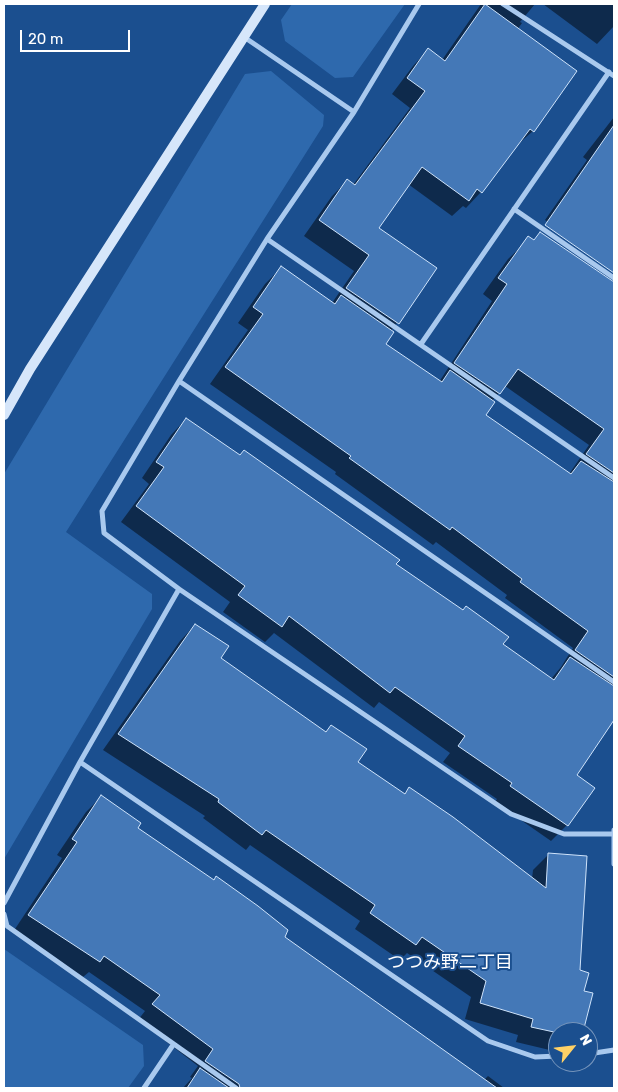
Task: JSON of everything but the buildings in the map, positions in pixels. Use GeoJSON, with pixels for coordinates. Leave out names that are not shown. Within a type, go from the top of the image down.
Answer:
{"type":"FeatureCollection","features":[{"type":"Feature","properties":{"kind":"street"},"geometry":{"type":"LineString","coordinates":[[4,415],[30,369],[264,4]]}},
{"type":"Feature","properties":{"kind":"street"},"geometry":{"type":"LineString","coordinates":[[419,4],[354,112],[266,239],[179,381],[102,511],[104,533],[179,589],[511,814],[564,834],[614,832],[614,864]]}},
{"type":"Feature","properties":{"kind":"street"},"geometry":{"type":"LineString","coordinates":[[502,4],[614,76]]}},
{"type":"Feature","properties":{"kind":"street"},"geometry":{"type":"LineString","coordinates":[[244,36],[354,112]]}},
{"type":"Feature","properties":{"kind":"street"},"geometry":{"type":"LineString","coordinates":[[421,344],[608,72]]}},
{"type":"Feature","properties":{"kind":"street"},"geometry":{"type":"LineString","coordinates":[[514,209],[614,278]]}},
{"type":"Feature","properties":{"kind":"street"},"geometry":{"type":"LineString","coordinates":[[266,239],[614,478]]}},
{"type":"Feature","properties":{"kind":"street"},"geometry":{"type":"LineString","coordinates":[[179,381],[614,682]]}},
{"type":"Feature","properties":{"kind":"street"},"geometry":{"type":"LineString","coordinates":[[4,903],[80,762],[179,589]]}},
{"type":"Feature","properties":{"kind":"street"},"geometry":{"type":"LineString","coordinates":[[80,762],[488,1041],[535,1057],[548,1056]]}},
{"type":"Feature","properties":{"kind":"street"},"geometry":{"type":"LineString","coordinates":[[4,914],[7,926],[236,1088]]}},
{"type":"Feature","properties":{"kind":"street"},"geometry":{"type":"LineString","coordinates":[[144,1088],[173,1044]]}},
{"type":"Feature","properties":{"kind":"street"},"geometry":{"type":"LineString","coordinates":[[598,1052],[614,1050]]}},
{"type":"Feature","properties":{"kind":"shaded area"},"geometry":{"type":"Polygon","coordinates":[[[292,4],[405,4],[353,77],[335,78],[285,41],[281,20],[292,4]]]}},
{"type":"Feature","properties":{"kind":"shaded area"},"geometry":{"type":"Polygon","coordinates":[[[271,71],[324,115],[323,126],[66,532],[152,594],[152,609],[4,859],[4,474],[245,74],[271,71]]]}},
{"type":"Feature","properties":{"kind":"shaded area"},"geometry":{"type":"Polygon","coordinates":[[[4,949],[143,1045],[144,1066],[128,1088],[4,1088],[4,949]]]}},
{"type":"Feature","properties":{"kind":"district","name":"つつみ野二丁目"},"geometry":{"type":"Point","coordinates":[450,963]}}]}
